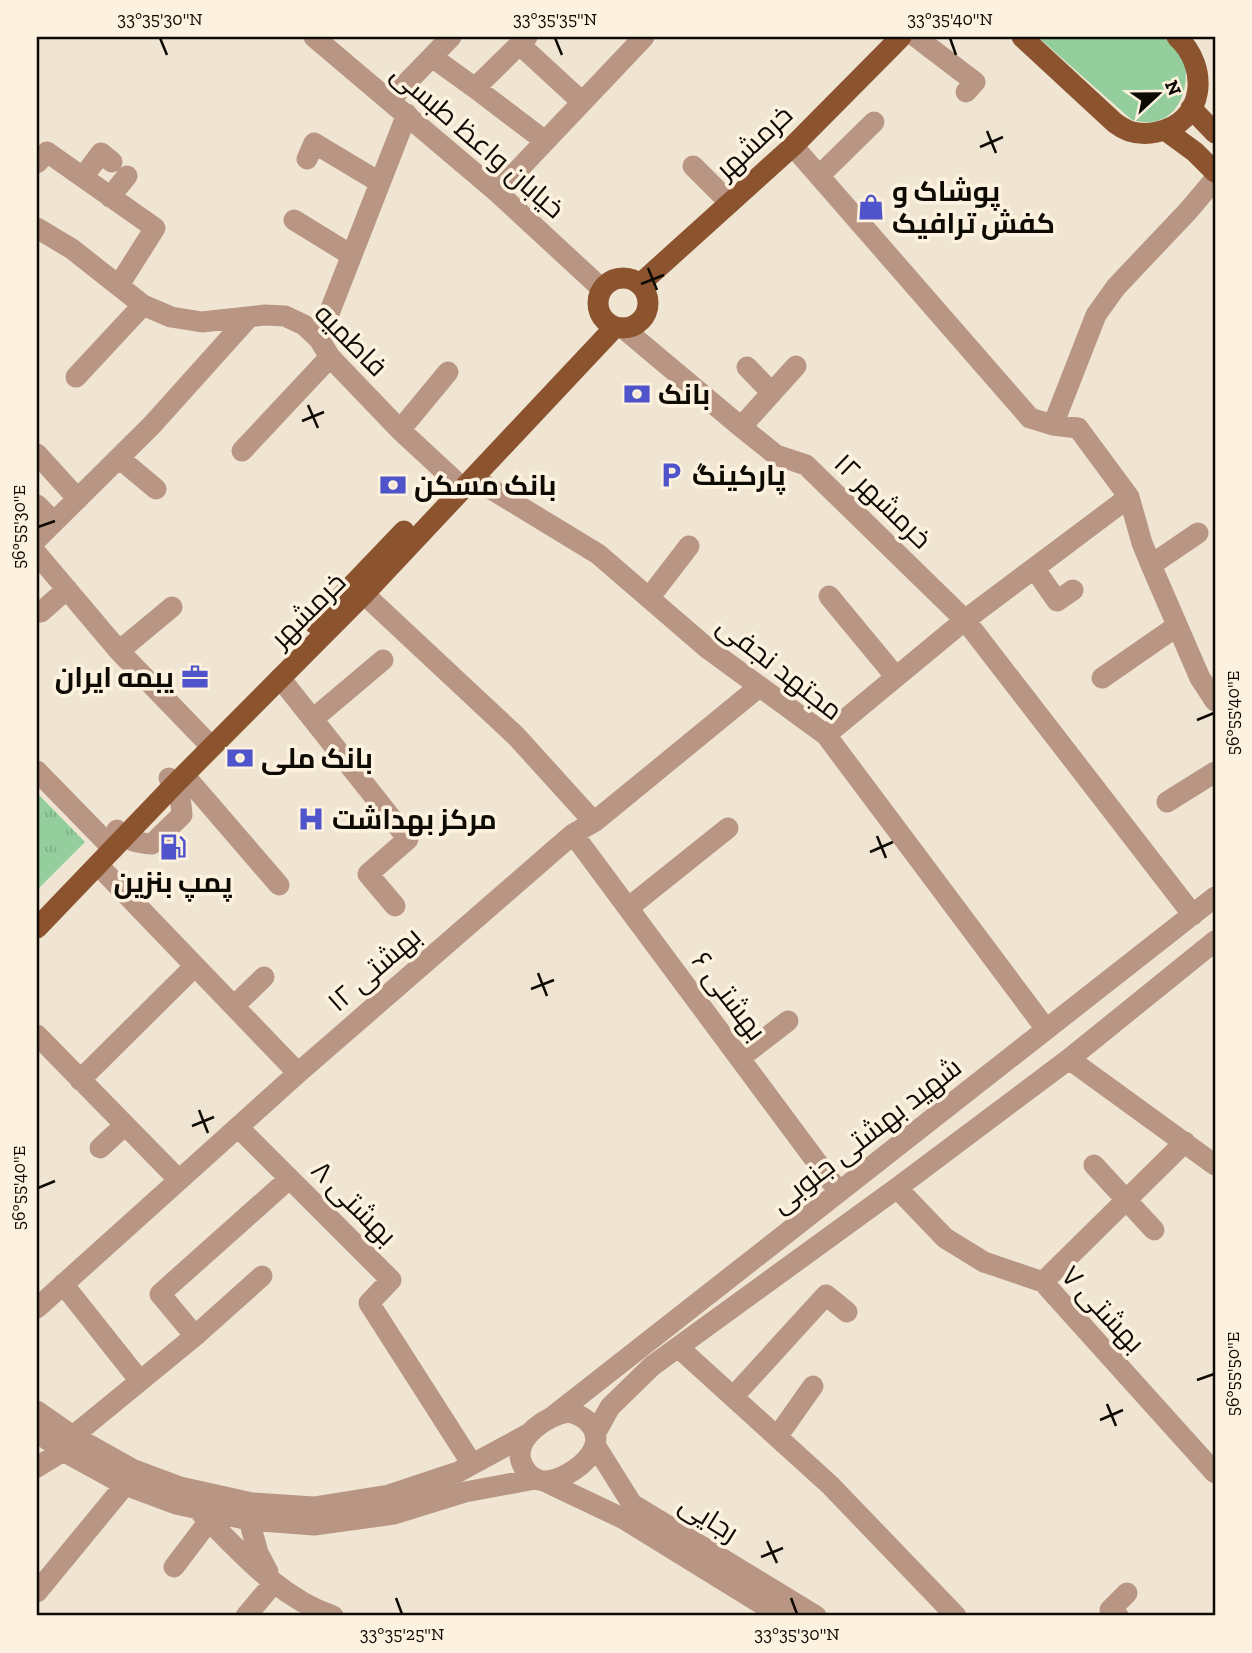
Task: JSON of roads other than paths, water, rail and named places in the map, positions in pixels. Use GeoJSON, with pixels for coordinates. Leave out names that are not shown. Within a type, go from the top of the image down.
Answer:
{"type":"FeatureCollection","features":[{"type":"Feature","properties":{"kind":"main road","name":"خرمشهر"},"geometry":{"type":"LineString","coordinates":[[640,284],[793,146],[901,37]]}},
{"type":"Feature","properties":{"kind":"main road"},"geometry":{"type":"LineString","coordinates":[[1022,37],[1115,123],[1130,131],[1148,134],[1165,130],[1180,122],[1191,108],[1198,92],[1199,75],[1194,58],[1177,37]]}},
{"type":"Feature","properties":{"kind":"main road"},"geometry":{"type":"LineString","coordinates":[[1191,108],[1215,133]]}},
{"type":"Feature","properties":{"kind":"main road"},"geometry":{"type":"LineString","coordinates":[[1165,130],[1195,152],[1215,172]]}},
{"type":"Feature","properties":{"kind":"main road"},"geometry":{"type":"LineString","coordinates":[[624,278],[640,284],[648,299],[648,308],[639,323],[632,327],[615,326],[599,311],[602,289],[608,283],[624,278]]}},
{"type":"Feature","properties":{"kind":"main road","name":"خرمشهر"},"geometry":{"type":"LineString","coordinates":[[176,779],[204,739],[615,326]]}},
{"type":"Feature","properties":{"kind":"main road","name":"خرمشهر"},"geometry":{"type":"LineString","coordinates":[[37,912],[115,840],[364,594],[464,479]]}},
{"type":"Feature","properties":{"kind":"main road","name":"خرمشهر"},"geometry":{"type":"LineString","coordinates":[[37,928],[98,865],[115,840]]}},
{"type":"Feature","properties":{"kind":"street","name":"خیابان واعظ طبسی"},"geometry":{"type":"LineString","coordinates":[[314,37],[497,192],[602,289]]}},
{"type":"Feature","properties":{"kind":"street"},"geometry":{"type":"LineString","coordinates":[[242,451],[325,348],[351,254],[379,182],[399,107],[432,57],[451,37]]}},
{"type":"Feature","properties":{"kind":"street"},"geometry":{"type":"LineString","coordinates":[[497,192],[644,37]]}},
{"type":"Feature","properties":{"kind":"street"},"geometry":{"type":"LineString","coordinates":[[916,37],[975,82],[966,92]]}},
{"type":"Feature","properties":{"kind":"street"},"geometry":{"type":"LineString","coordinates":[[475,88],[523,41],[582,102]]}},
{"type":"Feature","properties":{"kind":"street"},"geometry":{"type":"LineString","coordinates":[[432,57],[545,141]]}},
{"type":"Feature","properties":{"kind":"street"},"geometry":{"type":"LineString","coordinates":[[819,176],[874,122]]}},
{"type":"Feature","properties":{"kind":"street"},"geometry":{"type":"LineString","coordinates":[[307,159],[314,143],[379,182]]}},
{"type":"Feature","properties":{"kind":"street"},"geometry":{"type":"LineString","coordinates":[[793,146],[1030,418],[1053,425],[1078,428],[1129,496],[1142,543],[1200,678],[1215,701]]}},
{"type":"Feature","properties":{"kind":"street"},"geometry":{"type":"LineString","coordinates":[[37,163],[47,152],[155,228],[120,285]]}},
{"type":"Feature","properties":{"kind":"street"},"geometry":{"type":"LineString","coordinates":[[83,177],[101,153],[120,169],[110,197]]}},
{"type":"Feature","properties":{"kind":"street"},"geometry":{"type":"LineString","coordinates":[[693,166],[730,203]]}},
{"type":"Feature","properties":{"kind":"street"},"geometry":{"type":"LineString","coordinates":[[1053,425],[1096,316],[1115,287],[1215,179]]}},
{"type":"Feature","properties":{"kind":"street"},"geometry":{"type":"LineString","coordinates":[[294,220],[351,254]]}},
{"type":"Feature","properties":{"kind":"street","name":"فاطمیه"},"geometry":{"type":"LineString","coordinates":[[37,228],[72,249],[143,304],[172,317],[202,322],[265,315],[285,316],[304,325],[400,430],[464,479]]}},
{"type":"Feature","properties":{"kind":"street"},"geometry":{"type":"LineString","coordinates":[[76,377],[143,304]]}},
{"type":"Feature","properties":{"kind":"street"},"geometry":{"type":"LineString","coordinates":[[37,539],[152,425],[249,317]]}},
{"type":"Feature","properties":{"kind":"street","name":"خرمشهر ۱۲"},"geometry":{"type":"LineString","coordinates":[[615,326],[776,455],[806,465],[965,620],[1193,915]]}},
{"type":"Feature","properties":{"kind":"street"},"geometry":{"type":"LineString","coordinates":[[741,428],[796,366]]}},
{"type":"Feature","properties":{"kind":"street"},"geometry":{"type":"LineString","coordinates":[[747,367],[772,393]]}},
{"type":"Feature","properties":{"kind":"street"},"geometry":{"type":"LineString","coordinates":[[400,430],[448,372]]}},
{"type":"Feature","properties":{"kind":"street"},"geometry":{"type":"LineString","coordinates":[[37,454],[78,499]]}},
{"type":"Feature","properties":{"kind":"street"},"geometry":{"type":"LineString","coordinates":[[120,458],[156,489]]}},
{"type":"Feature","properties":{"kind":"street","name":"مجتهد نجفی"},"geometry":{"type":"LineString","coordinates":[[464,479],[598,554],[707,649],[826,735],[1046,1029]]}},
{"type":"Feature","properties":{"kind":"street"},"geometry":{"type":"LineString","coordinates":[[826,735],[965,620],[1129,496]]}},
{"type":"Feature","properties":{"kind":"street"},"geometry":{"type":"LineString","coordinates":[[37,505],[54,522]]}},
{"type":"Feature","properties":{"kind":"street"},"geometry":{"type":"LineString","coordinates":[[1152,565],[1198,533]]}},
{"type":"Feature","properties":{"kind":"street"},"geometry":{"type":"LineString","coordinates":[[649,598],[689,546]]}},
{"type":"Feature","properties":{"kind":"street"},"geometry":{"type":"LineString","coordinates":[[37,554],[119,651],[204,739]]}},
{"type":"Feature","properties":{"kind":"street"},"geometry":{"type":"LineString","coordinates":[[1034,568],[1057,601],[1073,590]]}},
{"type":"Feature","properties":{"kind":"street"},"geometry":{"type":"LineString","coordinates":[[41,612],[67,589]]}},
{"type":"Feature","properties":{"kind":"street"},"geometry":{"type":"LineString","coordinates":[[364,594],[516,736],[594,822]]}},
{"type":"Feature","properties":{"kind":"street"},"geometry":{"type":"LineString","coordinates":[[829,596],[895,677]]}},
{"type":"Feature","properties":{"kind":"street"},"geometry":{"type":"LineString","coordinates":[[119,651],[172,607]]}},
{"type":"Feature","properties":{"kind":"street"},"geometry":{"type":"LineString","coordinates":[[1102,678],[1177,626]]}},
{"type":"Feature","properties":{"kind":"street"},"geometry":{"type":"LineString","coordinates":[[313,719],[383,660]]}},
{"type":"Feature","properties":{"kind":"street"},"geometry":{"type":"LineString","coordinates":[[1200,678],[1215,663]]}},
{"type":"Feature","properties":{"kind":"street"},"geometry":{"type":"LineString","coordinates":[[280,678],[408,839],[368,874],[395,906]]}},
{"type":"Feature","properties":{"kind":"street","name":"بهشتی ۱۲"},"geometry":{"type":"LineString","coordinates":[[37,1308],[298,1073],[573,834],[594,822],[760,687]]}},
{"type":"Feature","properties":{"kind":"street"},"geometry":{"type":"LineString","coordinates":[[37,771],[115,840],[152,845],[182,815],[176,779]]}},
{"type":"Feature","properties":{"kind":"street"},"geometry":{"type":"LineString","coordinates":[[1167,802],[1215,772]]}},
{"type":"Feature","properties":{"kind":"street"},"geometry":{"type":"LineString","coordinates":[[176,779],[279,885]]}},
{"type":"Feature","properties":{"kind":"street"},"geometry":{"type":"LineString","coordinates":[[628,908],[728,828]]}},
{"type":"Feature","properties":{"kind":"street","name":"بهشتی ۶"},"geometry":{"type":"LineString","coordinates":[[573,834],[839,1192]]}},
{"type":"Feature","properties":{"kind":"street"},"geometry":{"type":"LineString","coordinates":[[98,865],[298,1073]]}},
{"type":"Feature","properties":{"kind":"street","name":"شهید بهشتی جنوبی"},"geometry":{"type":"LineString","coordinates":[[552,1417],[1215,897]]}},
{"type":"Feature","properties":{"kind":"street","name":"شهید بهشتی جنوبی"},"geometry":{"type":"LineString","coordinates":[[595,1440],[610,1407],[652,1366],[1069,1059],[1215,941]]}},
{"type":"Feature","properties":{"kind":"street"},"geometry":{"type":"LineString","coordinates":[[80,1080],[195,966]]}},
{"type":"Feature","properties":{"kind":"street"},"geometry":{"type":"LineString","coordinates":[[234,1006],[264,977]]}},
{"type":"Feature","properties":{"kind":"street"},"geometry":{"type":"LineString","coordinates":[[740,1058],[788,1021]]}},
{"type":"Feature","properties":{"kind":"street"},"geometry":{"type":"LineString","coordinates":[[37,1035],[179,1180]]}},
{"type":"Feature","properties":{"kind":"street"},"geometry":{"type":"LineString","coordinates":[[1069,1059],[1212,1159]]}},
{"type":"Feature","properties":{"kind":"street"},"geometry":{"type":"LineString","coordinates":[[100,1148],[125,1125]]}},
{"type":"Feature","properties":{"kind":"street","name":"بهشتی ۸"},"geometry":{"type":"LineString","coordinates":[[238,1127],[391,1280],[369,1303],[472,1464]]}},
{"type":"Feature","properties":{"kind":"street"},"geometry":{"type":"LineString","coordinates":[[916,1132],[935,1158]]}},
{"type":"Feature","properties":{"kind":"street"},"geometry":{"type":"LineString","coordinates":[[1043,1282],[1185,1142]]}},
{"type":"Feature","properties":{"kind":"street"},"geometry":{"type":"LineString","coordinates":[[1094,1165],[1154,1230]]}},
{"type":"Feature","properties":{"kind":"street"},"geometry":{"type":"LineString","coordinates":[[195,1336],[160,1294],[289,1179]]}},
{"type":"Feature","properties":{"kind":"street","name":"بهشتی ۷"},"geometry":{"type":"LineString","coordinates":[[897,1188],[945,1238],[984,1262],[1043,1282],[1215,1473]]}},
{"type":"Feature","properties":{"kind":"street"},"geometry":{"type":"LineString","coordinates":[[37,1467],[195,1336],[262,1276]]}},
{"type":"Feature","properties":{"kind":"street"},"geometry":{"type":"LineString","coordinates":[[64,1284],[140,1381]]}},
{"type":"Feature","properties":{"kind":"street"},"geometry":{"type":"LineString","coordinates":[[733,1397],[826,1295],[847,1312]]}},
{"type":"Feature","properties":{"kind":"street"},"geometry":{"type":"LineString","coordinates":[[678,1347],[830,1485],[956,1616]]}},
{"type":"Feature","properties":{"kind":"street"},"geometry":{"type":"LineString","coordinates":[[777,1437],[813,1386]]}},
{"type":"Feature","properties":{"kind":"street"},"geometry":{"type":"LineString","coordinates":[[37,1410],[68,1443],[125,1485],[203,1515],[314,1525],[394,1514],[465,1492],[539,1480],[553,1481],[590,1457],[595,1440],[591,1424],[585,1417],[577,1413],[560,1413],[530,1433],[458,1472],[389,1495],[314,1507],[252,1503],[180,1487],[68,1443],[37,1432]]}},
{"type":"Feature","properties":{"kind":"street"},"geometry":{"type":"LineString","coordinates":[[530,1433],[520,1448],[520,1457],[527,1473],[539,1480]]}},
{"type":"Feature","properties":{"kind":"street","name":"رجایی"},"geometry":{"type":"LineString","coordinates":[[595,1440],[632,1504],[816,1616]]}},
{"type":"Feature","properties":{"kind":"street","name":"رجایی"},"geometry":{"type":"LineString","coordinates":[[539,1480],[624,1519],[781,1616]]}},
{"type":"Feature","properties":{"kind":"street"},"geometry":{"type":"LineString","coordinates":[[37,1592],[125,1485]]}},
{"type":"Feature","properties":{"kind":"street"},"geometry":{"type":"LineString","coordinates":[[174,1567],[203,1515]]}},
{"type":"Feature","properties":{"kind":"street"},"geometry":{"type":"LineString","coordinates":[[203,1515],[274,1584],[320,1612],[333,1616]]}},
{"type":"Feature","properties":{"kind":"street"},"geometry":{"type":"LineString","coordinates":[[249,1520],[258,1553],[274,1584]]}},
{"type":"Feature","properties":{"kind":"street"},"geometry":{"type":"LineString","coordinates":[[246,1616],[274,1584]]}},
{"type":"Feature","properties":{"kind":"street"},"geometry":{"type":"LineString","coordinates":[[1118,1616],[1110,1610],[1127,1593]]}},
{"type":"Feature","properties":{"kind":"place","name":"پوشاک و کفش ترافیک"},"geometry":{"type":"Point","coordinates":[871,207]}},
{"type":"Feature","properties":{"kind":"place","name":"بانک"},"geometry":{"type":"Point","coordinates":[637,394]}},
{"type":"Feature","properties":{"kind":"place","name":"پارکینگ"},"geometry":{"type":"Point","coordinates":[671,475]}},
{"type":"Feature","properties":{"kind":"place","name":"بانک مسکن"},"geometry":{"type":"Point","coordinates":[393,485]}},
{"type":"Feature","properties":{"kind":"place","name":"یبمه ایران"},"geometry":{"type":"Point","coordinates":[195,677]}},
{"type":"Feature","properties":{"kind":"place","name":"بانک ملی"},"geometry":{"type":"Point","coordinates":[240,758]}},
{"type":"Feature","properties":{"kind":"place","name":"مرکز بهداشت"},"geometry":{"type":"Point","coordinates":[311,819]}},
{"type":"Feature","properties":{"kind":"place","name":"پمپ بنزین"},"geometry":{"type":"Point","coordinates":[173,847]}}]}
